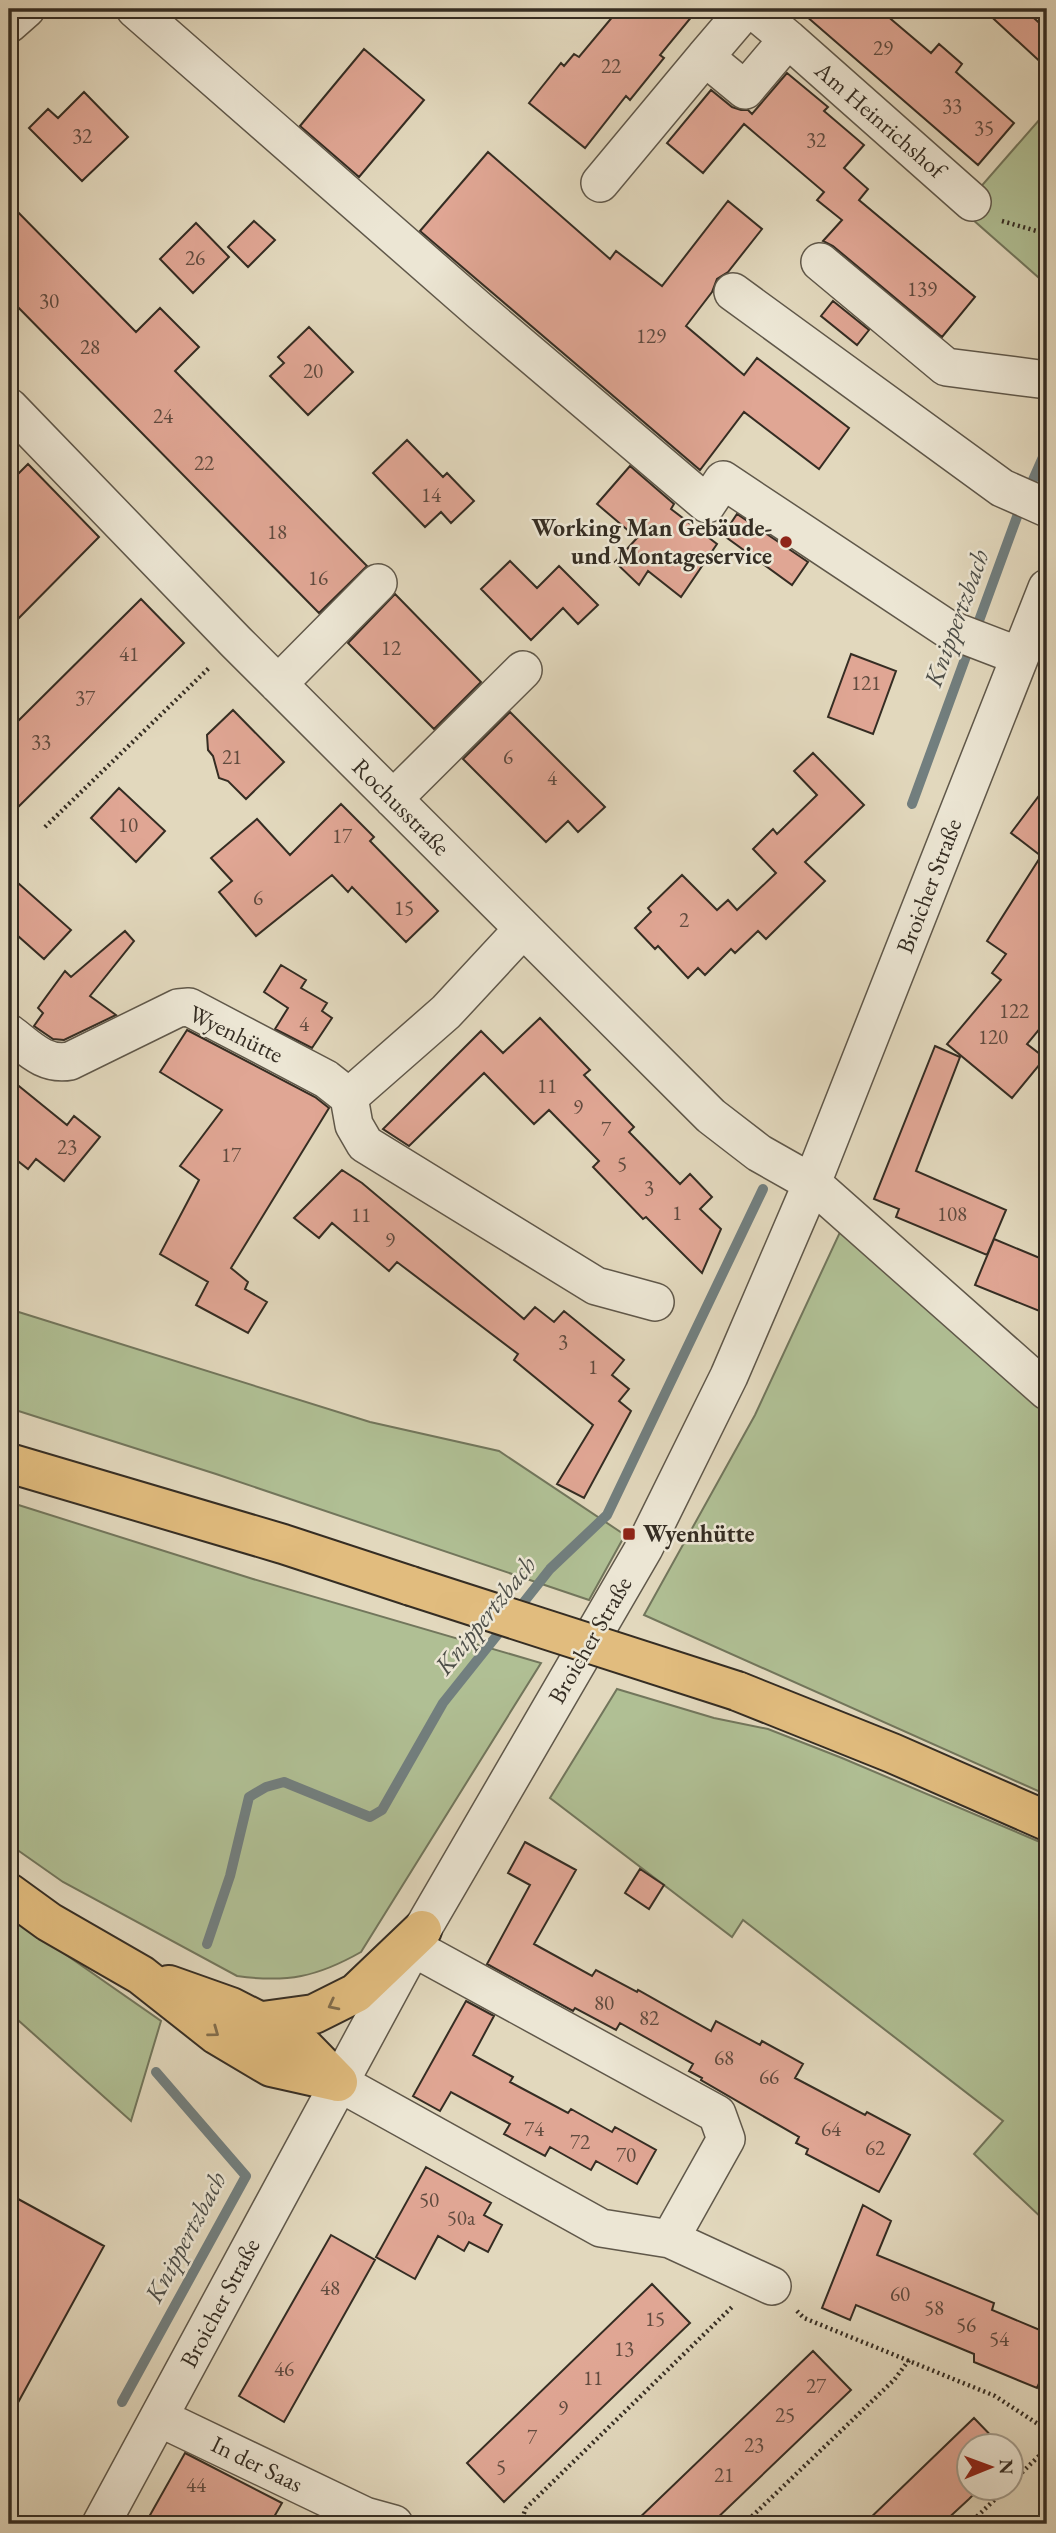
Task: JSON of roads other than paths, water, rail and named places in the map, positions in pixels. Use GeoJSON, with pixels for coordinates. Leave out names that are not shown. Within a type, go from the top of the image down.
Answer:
{"type":"FeatureCollection","features":[{"type":"Feature","properties":{"kind":"main road"},"geometry":{"type":"LineString","coordinates":[[9,1462],[283,1544],[737,1691],[892,1753],[1047,1821]]}},
{"type":"Feature","properties":{"kind":"main road"},"geometry":{"type":"LineString","coordinates":[[9,1893],[49,1922],[141,1975],[217,2035],[271,2067],[338,2082]]}},
{"type":"Feature","properties":{"kind":"main road"},"geometry":{"type":"LineString","coordinates":[[262,2021],[314,2014],[356,1993],[417,1938]]}},
{"type":"Feature","properties":{"kind":"main road"},"geometry":{"type":"LineString","coordinates":[[141,1975],[231,2007],[299,2041],[338,2082]]}},
{"type":"Feature","properties":{"kind":"street"},"geometry":{"type":"LineString","coordinates":[[9,24],[26,9]]}},
{"type":"Feature","properties":{"kind":"street"},"geometry":{"type":"LineString","coordinates":[[135,9],[481,312],[707,504],[723,480],[950,630],[1007,651]]}},
{"type":"Feature","properties":{"kind":"street","name":"Am Heinrichshof"},"geometry":{"type":"LineString","coordinates":[[600,183],[705,57],[733,14],[788,39],[972,202]]}},
{"type":"Feature","properties":{"kind":"street"},"geometry":{"type":"LineString","coordinates":[[705,57],[745,90],[788,39]]}},
{"type":"Feature","properties":{"kind":"street"},"geometry":{"type":"LineString","coordinates":[[820,262],[946,367],[1047,380]]}},
{"type":"Feature","properties":{"kind":"street"},"geometry":{"type":"LineString","coordinates":[[733,292],[1002,488],[1047,507]]}},
{"type":"Feature","properties":{"kind":"street","name":"Rochusstraße"},"geometry":{"type":"LineString","coordinates":[[9,407],[236,642],[711,1116],[759,1153],[812,1184]]}},
{"type":"Feature","properties":{"kind":"street"},"geometry":{"type":"LineString","coordinates":[[278,684],[377,583]]}},
{"type":"Feature","properties":{"kind":"street","name":"Broicher Straße"},"geometry":{"type":"LineString","coordinates":[[101,2524],[417,1938],[643,1548],[730,1376],[812,1184],[1007,651],[1047,588]]}},
{"type":"Feature","properties":{"kind":"street"},"geometry":{"type":"LineString","coordinates":[[393,799],[523,670]]}},
{"type":"Feature","properties":{"kind":"street"},"geometry":{"type":"LineString","coordinates":[[523,929],[446,1012],[349,1097],[354,1125],[365,1144],[596,1286],[655,1302]]}},
{"type":"Feature","properties":{"kind":"street","name":"Wyenhütte"},"geometry":{"type":"LineString","coordinates":[[9,1033],[45,1060],[59,1063],[70,1061],[178,1007],[189,1007],[326,1079],[349,1097]]}},
{"type":"Feature","properties":{"kind":"street"},"geometry":{"type":"LineString","coordinates":[[812,1184],[1047,1391]]}},
{"type":"Feature","properties":{"kind":"street"},"geometry":{"type":"LineString","coordinates":[[417,1938],[717,2115],[726,2139],[670,2239]]}},
{"type":"Feature","properties":{"kind":"street"},"geometry":{"type":"LineString","coordinates":[[338,2082],[601,2228],[670,2239],[760,2281]]}},
{"type":"Feature","properties":{"kind":"street","name":"In der Saas"},"geometry":{"type":"LineString","coordinates":[[160,2418],[365,2516],[394,2524]]}},
{"type":"Feature","properties":{"kind":"waterway","name":"Knippertzbach"},"geometry":{"type":"LineString","coordinates":[[912,804],[1018,514],[1047,448]]}},
{"type":"Feature","properties":{"kind":"waterway","name":"Knippertzbach"},"geometry":{"type":"LineString","coordinates":[[516,1612],[550,1569],[607,1515],[763,1189]]}},
{"type":"Feature","properties":{"kind":"waterway","name":"Knippertzbach"},"geometry":{"type":"LineString","coordinates":[[207,1944],[230,1876],[249,1797],[266,1787],[284,1782],[370,1817],[382,1810],[443,1703],[506,1624]]}},
{"type":"Feature","properties":{"kind":"waterway","name":"Knippertzbach"},"geometry":{"type":"LineString","coordinates":[[122,2402],[246,2176],[156,2072]]}},
{"type":"Feature","properties":{"kind":"place","name":"Working Man Gebäude- und Montageservice"},"geometry":{"type":"Point","coordinates":[786,542]}},
{"type":"Feature","properties":{"kind":"place","name":"Wyenhütte"},"geometry":{"type":"Point","coordinates":[629,1534]}}]}
